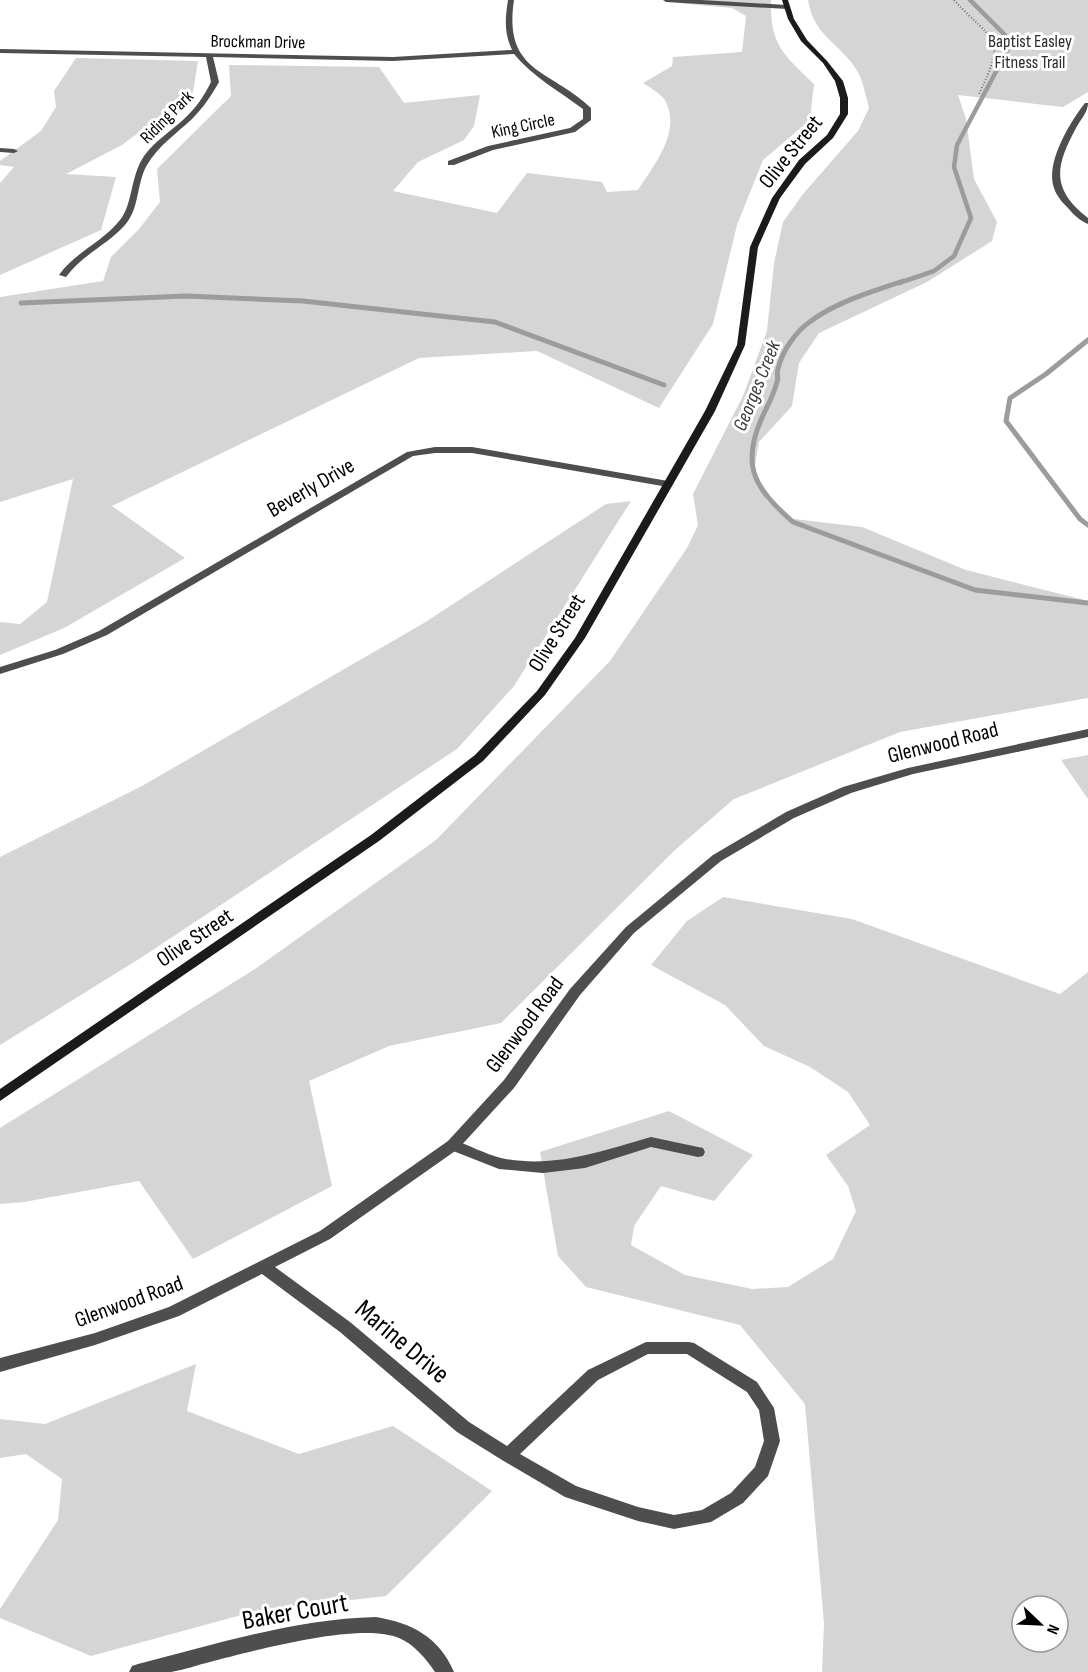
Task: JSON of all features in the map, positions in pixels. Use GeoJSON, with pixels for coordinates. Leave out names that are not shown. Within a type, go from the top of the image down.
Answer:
{"type":"FeatureCollection","features":[{"type":"Feature","properties":{"kind":"street","name":"King Circle"},"geometry":{"type":"LineString","coordinates":[[451,164],[491,147],[572,130],[587,120],[587,108],[567,92],[535,74],[516,52],[507,25],[511,0]]}},
{"type":"Feature","properties":{"kind":"street"},"geometry":{"type":"LineString","coordinates":[[666,0],[786,4]]}},
{"type":"Feature","properties":{"kind":"street","name":"Olive Street"},"geometry":{"type":"LineString","coordinates":[[0,1096],[375,838],[479,758],[541,693],[573,647],[710,411],[741,345],[754,247],[776,198],[802,162],[830,136],[844,114],[844,98],[839,81],[825,62],[804,41],[791,19],[786,4]]}},
{"type":"Feature","properties":{"kind":"street","name":"Brockman Drive"},"geometry":{"type":"LineString","coordinates":[[0,51],[393,59],[516,52]]}},
{"type":"Feature","properties":{"kind":"street","name":"Riding Park"},"geometry":{"type":"LineString","coordinates":[[63,275],[69,266],[112,234],[125,220],[132,208],[140,170],[149,154],[201,108],[215,82],[209,56]]}},
{"type":"Feature","properties":{"kind":"street"},"geometry":{"type":"LineString","coordinates":[[1088,105],[1069,132],[1060,158],[1056,185],[1063,198],[1088,222]]}},
{"type":"Feature","properties":{"kind":"street"},"geometry":{"type":"LineString","coordinates":[[0,150],[14,151]]}},
{"type":"Feature","properties":{"kind":"street","name":"Beverly Drive"},"geometry":{"type":"LineString","coordinates":[[0,670],[59,652],[103,633],[410,454],[435,450],[472,450],[668,484]]}},
{"type":"Feature","properties":{"kind":"street","name":"Glenwood Road"},"geometry":{"type":"LineString","coordinates":[[0,1365],[95,1339],[174,1312],[325,1234],[453,1145],[509,1084],[575,992],[630,930],[717,858],[790,815],[847,790],[912,771],[1088,733]]}},
{"type":"Feature","properties":{"kind":"street"},"geometry":{"type":"LineString","coordinates":[[453,1145],[499,1163],[543,1167],[585,1162],[651,1142],[698,1152]]}},
{"type":"Feature","properties":{"kind":"street","name":"Marine Drive"},"geometry":{"type":"LineString","coordinates":[[264,1267],[345,1327],[463,1427],[508,1455],[571,1492],[638,1514],[674,1522],[705,1517],[737,1498],[762,1471],[772,1441],[766,1408],[752,1387],[688,1348],[645,1348],[593,1375],[508,1455]]}},
{"type":"Feature","properties":{"kind":"street","name":"Baker Court"},"geometry":{"type":"LineString","coordinates":[[138,1672],[312,1630],[371,1625],[399,1629],[434,1653],[445,1672]]}},
{"type":"Feature","properties":{"kind":"path"},"geometry":{"type":"LineString","coordinates":[[954,0],[993,38],[996,52],[993,66],[979,94]]}},
{"type":"Feature","properties":{"kind":"green space"},"geometry":{"type":"Polygon","coordinates":[[[679,0],[771,0],[773,28],[780,48],[814,84],[810,120],[763,160],[737,225],[713,324],[659,408],[537,351],[419,358],[112,506],[185,558],[64,628],[0,655],[0,622],[20,624],[47,602],[73,479],[0,502],[0,297],[103,281],[111,257],[139,229],[160,202],[157,169],[231,96],[229,65],[379,67],[404,103],[480,95],[474,126],[464,140],[418,162],[393,191],[497,213],[527,173],[602,182],[607,192],[638,190],[664,148],[670,124],[665,100],[643,83],[672,66],[673,57],[742,52],[746,16],[732,8],[677,3],[679,0]]]}},
{"type":"Feature","properties":{"kind":"green space","name":"Baptist Easley Fitness Trail"},"geometry":{"type":"Polygon","coordinates":[[[808,0],[1088,0],[1088,92],[1063,107],[958,95],[966,119],[974,179],[997,222],[992,241],[927,282],[819,333],[799,363],[792,406],[759,442],[754,470],[767,501],[786,518],[862,527],[966,570],[1088,601],[1088,698],[900,732],[734,799],[675,850],[501,1023],[389,1046],[309,1081],[332,1186],[193,1259],[139,1181],[24,1202],[0,1204],[0,1128],[255,969],[436,840],[610,661],[687,548],[698,525],[693,494],[743,396],[767,331],[774,263],[783,222],[803,194],[858,131],[869,108],[860,76],[854,65],[823,33],[811,13],[808,0]]]}},
{"type":"Feature","properties":{"kind":"green space"},"geometry":{"type":"Polygon","coordinates":[[[76,58],[198,61],[193,92],[122,145],[66,174],[116,177],[101,230],[0,275],[0,183],[14,167],[0,165],[0,161],[41,131],[56,107],[54,91],[76,58]]]}},
{"type":"Feature","properties":{"kind":"green space"},"geometry":{"type":"Polygon","coordinates":[[[631,501],[514,686],[457,749],[139,959],[0,1045],[0,857],[142,786],[424,623],[606,504],[631,501]]]}},
{"type":"Feature","properties":{"kind":"green space"},"geometry":{"type":"Polygon","coordinates":[[[1088,755],[1088,799],[1061,760],[1088,755]]]}},
{"type":"Feature","properties":{"kind":"green space"},"geometry":{"type":"Polygon","coordinates":[[[723,897],[852,919],[1060,994],[1088,972],[1088,1672],[822,1672],[824,1623],[805,1404],[740,1325],[586,1287],[558,1256],[540,1152],[669,1111],[753,1155],[714,1201],[661,1186],[634,1226],[631,1245],[685,1275],[752,1289],[788,1287],[833,1259],[856,1211],[848,1186],[826,1155],[870,1125],[848,1092],[810,1067],[764,1046],[725,1005],[651,965],[687,921],[723,897]]]}},
{"type":"Feature","properties":{"kind":"green space"},"geometry":{"type":"Polygon","coordinates":[[[196,1364],[187,1411],[299,1454],[393,1426],[492,1491],[386,1596],[256,1611],[91,1656],[0,1618],[0,1609],[58,1520],[62,1479],[26,1454],[0,1458],[0,1419],[45,1424],[196,1364]]]}},
{"type":"Feature","properties":{"kind":"waterway","name":"Georges Creek"},"geometry":{"type":"LineString","coordinates":[[899,283],[934,271],[954,256],[971,218],[954,167],[957,145],[1008,49],[1005,35],[970,0]]}},
{"type":"Feature","properties":{"kind":"waterway","name":"Georges Creek"},"geometry":{"type":"LineString","coordinates":[[903,281],[832,308],[805,325],[790,342],[780,362],[776,387],[761,420],[752,452],[752,465],[762,488],[793,522],[975,590],[1088,603]]}},
{"type":"Feature","properties":{"kind":"waterway"},"geometry":{"type":"LineString","coordinates":[[21,303],[186,296],[303,301],[495,322],[664,385]]}},
{"type":"Feature","properties":{"kind":"waterway"},"geometry":{"type":"LineString","coordinates":[[1088,340],[1046,374],[1010,398],[1006,421],[1080,519],[1088,525]]}}]}
